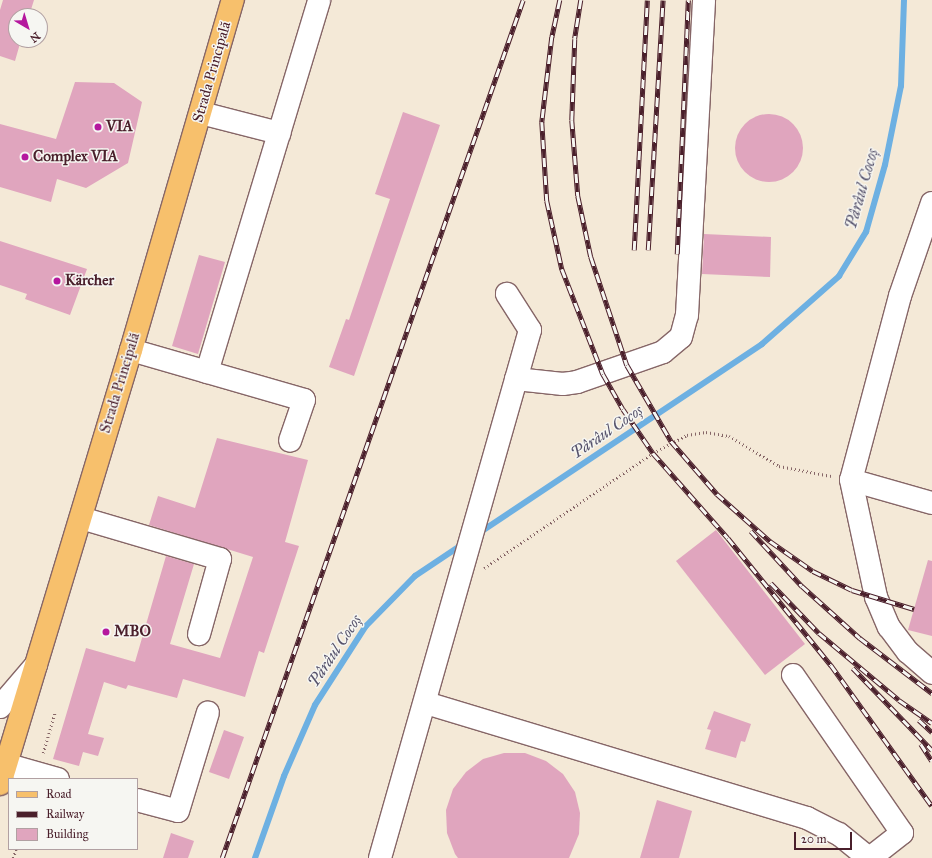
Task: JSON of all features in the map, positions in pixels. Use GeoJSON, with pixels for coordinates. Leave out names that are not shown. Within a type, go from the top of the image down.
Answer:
{"type":"FeatureCollection","features":[{"type":"Feature","properties":{"kind":"main road","name":"Strada Principală"},"geometry":{"type":"LineString","coordinates":[[3,774],[131,350],[233,0]]}},
{"type":"Feature","properties":{"kind":"lane"},"geometry":{"type":"LineString","coordinates":[[207,372],[319,0]]}},
{"type":"Feature","properties":{"kind":"lane"},"geometry":{"type":"LineString","coordinates":[[516,379],[563,384],[577,382],[663,352],[682,337],[687,315],[704,0]]}},
{"type":"Feature","properties":{"kind":"lane"},"geometry":{"type":"LineString","coordinates":[[201,113],[279,133]]}},
{"type":"Feature","properties":{"kind":"lane"},"geometry":{"type":"LineString","coordinates":[[932,203],[900,296],[851,480],[876,597],[889,627],[908,652],[932,673]]}},
{"type":"Feature","properties":{"kind":"lane"},"geometry":{"type":"LineString","coordinates":[[380,858],[426,703],[479,504],[530,330],[507,294]]}},
{"type":"Feature","properties":{"kind":"lane"},"geometry":{"type":"LineString","coordinates":[[131,350],[304,400],[290,441]]}},
{"type":"Feature","properties":{"kind":"lane"},"geometry":{"type":"LineString","coordinates":[[851,480],[932,504]]}},
{"type":"Feature","properties":{"kind":"lane"},"geometry":{"type":"LineString","coordinates":[[81,518],[220,559],[199,634]]}},
{"type":"Feature","properties":{"kind":"lane"},"geometry":{"type":"LineString","coordinates":[[0,707],[37,664]]}},
{"type":"Feature","properties":{"kind":"lane"},"geometry":{"type":"LineString","coordinates":[[426,703],[764,803],[807,818],[839,834],[870,858],[902,833],[793,675]]}},
{"type":"Feature","properties":{"kind":"lane"},"geometry":{"type":"LineString","coordinates":[[138,800],[178,812],[208,712]]}},
{"type":"Feature","properties":{"kind":"lane"},"geometry":{"type":"LineString","coordinates":[[3,774],[38,773],[55,778]]}},
{"type":"Feature","properties":{"kind":"path"},"geometry":{"type":"LineString","coordinates":[[477,572],[653,453],[687,435],[706,432],[729,436],[779,466],[851,480]]}},
{"type":"Feature","properties":{"kind":"path"},"geometry":{"type":"LineString","coordinates":[[38,773],[55,712]]}},
{"type":"Feature","properties":{"kind":"building"},"geometry":{"type":"Polygon","coordinates":[[[3,0],[34,0],[32,8],[8,8],[8,48],[19,48],[15,61],[0,56],[0,10],[3,0]]]}},
{"type":"Feature","properties":{"kind":"building","name":"VIA"},"geometry":{"type":"Polygon","coordinates":[[[75,82],[114,83],[142,102],[128,163],[86,188],[57,179],[51,202],[0,187],[0,124],[56,139],[75,82]]]}},
{"type":"Feature","properties":{"kind":"building"},"geometry":{"type":"Polygon","coordinates":[[[403,112],[440,125],[354,376],[329,367],[346,319],[349,320],[390,199],[375,194],[403,112]]]}},
{"type":"Feature","properties":{"kind":"building"},"geometry":{"type":"Polygon","coordinates":[[[762,114],[776,114],[788,120],[797,129],[803,141],[801,161],[793,172],[782,180],[776,182],[762,182],[756,180],[745,172],[737,161],[735,155],[735,141],[737,135],[745,124],[756,116],[762,114]]]}},
{"type":"Feature","properties":{"kind":"building"},"geometry":{"type":"Polygon","coordinates":[[[704,234],[771,237],[770,277],[702,274],[704,234]]]}},
{"type":"Feature","properties":{"kind":"building","name":"Kärcher"},"geometry":{"type":"Polygon","coordinates":[[[0,241],[87,269],[70,315],[25,299],[27,294],[0,285],[0,241]]]}},
{"type":"Feature","properties":{"kind":"building"},"geometry":{"type":"Polygon","coordinates":[[[199,255],[225,262],[198,354],[172,346],[199,255]]]}},
{"type":"Feature","properties":{"kind":"building"},"geometry":{"type":"Polygon","coordinates":[[[217,438],[308,460],[285,542],[299,546],[264,653],[259,651],[245,697],[183,679],[177,698],[128,685],[126,689],[104,682],[88,734],[104,738],[98,756],[83,752],[79,766],[53,759],[86,648],[135,662],[166,556],[194,564],[170,644],[220,658],[253,557],[149,525],[158,496],[195,508],[217,438]]]}},
{"type":"Feature","properties":{"kind":"building"},"geometry":{"type":"Polygon","coordinates":[[[716,530],[805,644],[765,675],[676,561],[716,530]]]}},
{"type":"Feature","properties":{"kind":"building"},"geometry":{"type":"Polygon","coordinates":[[[928,560],[932,561],[932,636],[908,630],[928,560]]]}},
{"type":"Feature","properties":{"kind":"building"},"geometry":{"type":"Polygon","coordinates":[[[714,711],[751,724],[745,742],[741,741],[736,758],[705,749],[711,730],[707,729],[714,711]]]}},
{"type":"Feature","properties":{"kind":"building"},"geometry":{"type":"Polygon","coordinates":[[[224,730],[244,737],[229,779],[209,772],[224,730]]]}},
{"type":"Feature","properties":{"kind":"building"},"geometry":{"type":"Polygon","coordinates":[[[504,753],[525,753],[546,761],[563,774],[575,792],[580,813],[579,834],[569,858],[458,858],[455,854],[447,833],[446,810],[453,789],[466,772],[483,759],[504,753]]]}},
{"type":"Feature","properties":{"kind":"building"},"geometry":{"type":"Polygon","coordinates":[[[657,800],[692,811],[679,858],[640,858],[657,800]]]}},
{"type":"Feature","properties":{"kind":"building"},"geometry":{"type":"Polygon","coordinates":[[[171,833],[194,841],[188,858],[163,858],[171,833]]]}},
{"type":"Feature","properties":{"kind":"waterway","name":"Pârâul Cocoș"},"geometry":{"type":"LineString","coordinates":[[479,533],[762,344],[839,276],[866,232],[885,165],[901,86],[904,0]]}},
{"type":"Feature","properties":{"kind":"waterway","name":"Pârâul Cocoș"},"geometry":{"type":"LineString","coordinates":[[255,858],[284,776],[315,705],[366,626],[415,576],[463,544]]}},
{"type":"Feature","properties":{"kind":"railway"},"geometry":{"type":"LineString","coordinates":[[222,858],[523,0]]}},
{"type":"Feature","properties":{"kind":"railway"},"geometry":{"type":"LineString","coordinates":[[560,0],[552,37],[542,122],[547,201],[562,269],[603,374],[623,409],[653,453],[728,538],[831,665],[932,806]]}},
{"type":"Feature","properties":{"kind":"railway"},"geometry":{"type":"LineString","coordinates":[[581,0],[575,39],[572,120],[578,196],[591,257],[627,365],[671,441],[717,494],[770,541],[813,571],[852,590],[914,609]]}},
{"type":"Feature","properties":{"kind":"railway"},"geometry":{"type":"LineString","coordinates":[[634,250],[647,0]]}},
{"type":"Feature","properties":{"kind":"railway"},"geometry":{"type":"LineString","coordinates":[[648,250],[663,0]]}},
{"type":"Feature","properties":{"kind":"railway"},"geometry":{"type":"LineString","coordinates":[[677,254],[688,0]]}},
{"type":"Feature","properties":{"kind":"railway"},"geometry":{"type":"LineString","coordinates":[[751,531],[802,586],[860,638],[932,693]]}},
{"type":"Feature","properties":{"kind":"railway"},"geometry":{"type":"LineString","coordinates":[[771,583],[819,633],[899,700],[932,723]]}},
{"type":"Feature","properties":{"kind":"railway"},"geometry":{"type":"LineString","coordinates":[[853,668],[932,750]]}},
{"type":"Feature","properties":{"kind":"railway"},"geometry":{"type":"LineString","coordinates":[[919,720],[932,732]]}},
{"type":"Feature","properties":{"kind":"railway"},"geometry":{"type":"LineString","coordinates":[[921,744],[932,761]]}},
{"type":"Feature","properties":{"kind":"place","name":"VIA"},"geometry":{"type":"Point","coordinates":[98,127]}},
{"type":"Feature","properties":{"kind":"place","name":"Complex VIA"},"geometry":{"type":"Point","coordinates":[25,157]}},
{"type":"Feature","properties":{"kind":"place","name":"Kärcher"},"geometry":{"type":"Point","coordinates":[57,281]}},
{"type":"Feature","properties":{"kind":"place","name":"MBO"},"geometry":{"type":"Point","coordinates":[106,632]}}]}
